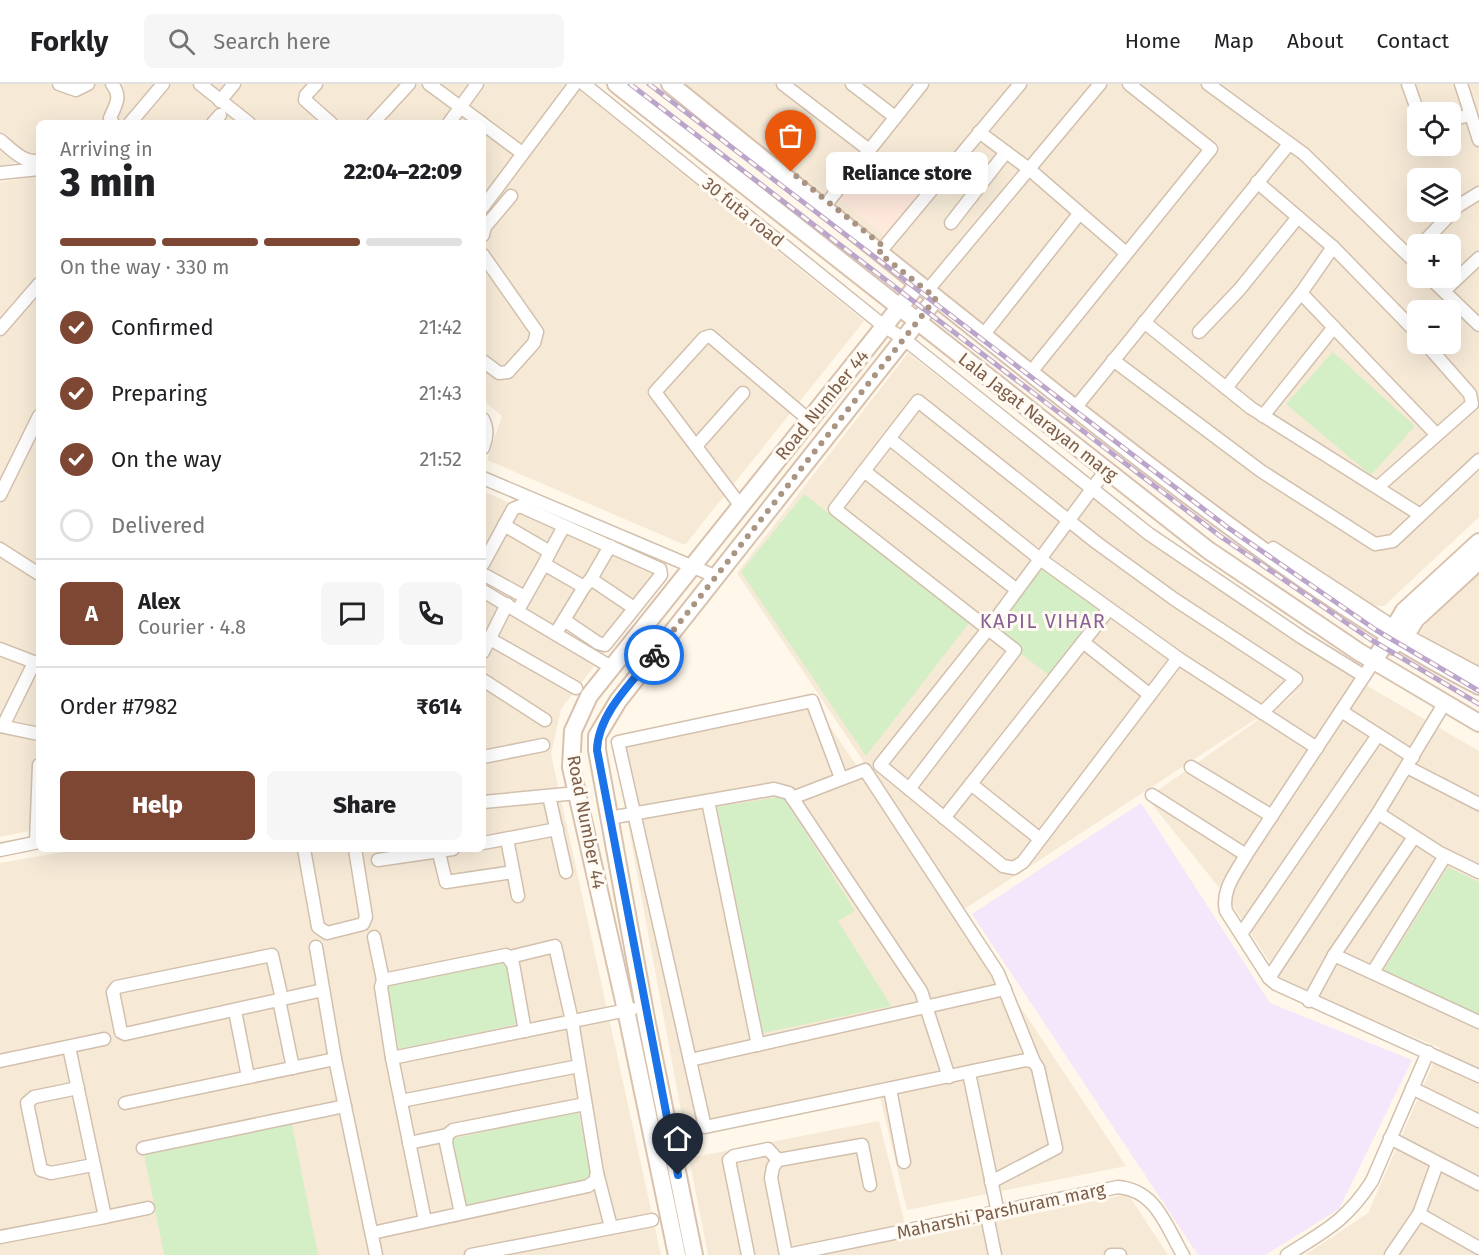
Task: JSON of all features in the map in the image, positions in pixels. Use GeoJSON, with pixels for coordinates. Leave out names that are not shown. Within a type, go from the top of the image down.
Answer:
{"type":"FeatureCollection","features":[{"type":"Feature","properties":{"kind":"street"},"geometry":{"type":"LineString","coordinates":[[59,84],[76,90],[88,84]]}},
{"type":"Feature","properties":{"kind":"street"},"geometry":{"type":"LineString","coordinates":[[109,120],[119,99],[119,92],[112,84]]}},
{"type":"Feature","properties":{"kind":"street"},"geometry":{"type":"LineString","coordinates":[[133,120],[163,84]]}},
{"type":"Feature","properties":{"kind":"street"},"geometry":{"type":"LineString","coordinates":[[200,84],[245,120]]}},
{"type":"Feature","properties":{"kind":"street"},"geometry":{"type":"LineString","coordinates":[[220,101],[234,84]]}},
{"type":"Feature","properties":{"kind":"street"},"geometry":{"type":"LineString","coordinates":[[376,120],[409,84]]}},
{"type":"Feature","properties":{"kind":"street"},"geometry":{"type":"LineString","coordinates":[[429,84],[457,117],[477,84]]}},
{"type":"Feature","properties":{"kind":"street"},"geometry":{"type":"LineString","coordinates":[[486,203],[575,84]]}},
{"type":"Feature","properties":{"kind":"street","name":"30 futa road"},"geometry":{"type":"LineString","coordinates":[[584,84],[885,327],[904,339],[1149,534],[1301,637],[1364,676]]}},
{"type":"Feature","properties":{"kind":"street","name":"Lala Jagat Narayan marg"},"geometry":{"type":"LineString","coordinates":[[616,84],[1208,550],[1374,661],[1479,723]]}},
{"type":"Feature","properties":{"kind":"street","name":"Lala Jagat Narayan marg"},"geometry":{"type":"LineString","coordinates":[[670,84],[882,250],[928,290],[1077,405],[1229,528],[1479,686]]}},
{"type":"Feature","properties":{"kind":"street"},"geometry":{"type":"LineString","coordinates":[[680,84],[828,202],[882,250],[1020,84]]}},
{"type":"Feature","properties":{"kind":"street"},"geometry":{"type":"LineString","coordinates":[[783,84],[869,150]]}},
{"type":"Feature","properties":{"kind":"street"},"geometry":{"type":"LineString","coordinates":[[852,84],[895,117]]}},
{"type":"Feature","properties":{"kind":"street"},"geometry":{"type":"LineString","coordinates":[[828,202],[922,84]]}},
{"type":"Feature","properties":{"kind":"street"},"geometry":{"type":"LineString","coordinates":[[1100,84],[928,290],[988,329],[1077,405],[1289,144]]}},
{"type":"Feature","properties":{"kind":"street"},"geometry":{"type":"LineString","coordinates":[[1035,367],[1211,149],[1129,84]]}},
{"type":"Feature","properties":{"kind":"street"},"geometry":{"type":"LineString","coordinates":[[1408,84],[1414,102]]}},
{"type":"Feature","properties":{"kind":"street"},"geometry":{"type":"LineString","coordinates":[[1461,84],[1479,140]]}},
{"type":"Feature","properties":{"kind":"street"},"geometry":{"type":"LineString","coordinates":[[314,85],[306,95],[306,100],[328,120]]}},
{"type":"Feature","properties":{"kind":"street"},"geometry":{"type":"LineString","coordinates":[[1212,85],[1289,144],[1407,250]]}},
{"type":"Feature","properties":{"kind":"street"},"geometry":{"type":"LineString","coordinates":[[1461,117],[1470,115]]}},
{"type":"Feature","properties":{"kind":"street"},"geometry":{"type":"LineString","coordinates":[[486,126],[522,153]]}},
{"type":"Feature","properties":{"kind":"street"},"geometry":{"type":"LineString","coordinates":[[979,132],[1029,169],[1126,253]]}},
{"type":"Feature","properties":{"kind":"street"},"geometry":{"type":"LineString","coordinates":[[0,140],[36,165]]}},
{"type":"Feature","properties":{"kind":"street"},"geometry":{"type":"LineString","coordinates":[[951,223],[1006,152]]}},
{"type":"Feature","properties":{"kind":"street"},"geometry":{"type":"LineString","coordinates":[[0,173],[36,168]]}},
{"type":"Feature","properties":{"kind":"street"},"geometry":{"type":"LineString","coordinates":[[1257,182],[1333,247],[1407,323]]}},
{"type":"Feature","properties":{"kind":"street"},"geometry":{"type":"LineString","coordinates":[[1431,234],[1458,206],[1479,193]]}},
{"type":"Feature","properties":{"kind":"street"},"geometry":{"type":"LineString","coordinates":[[486,226],[511,196]]}},
{"type":"Feature","properties":{"kind":"street"},"geometry":{"type":"LineString","coordinates":[[988,329],[1079,214]]}},
{"type":"Feature","properties":{"kind":"street"},"geometry":{"type":"LineString","coordinates":[[1198,332],[1239,290],[1298,217]]}},
{"type":"Feature","properties":{"kind":"street"},"geometry":{"type":"LineString","coordinates":[[1226,388],[1301,293],[1333,247]]}},
{"type":"Feature","properties":{"kind":"street"},"geometry":{"type":"LineString","coordinates":[[1444,291],[1479,258]]}},
{"type":"Feature","properties":{"kind":"street"},"geometry":{"type":"LineString","coordinates":[[486,259],[537,332],[534,343],[508,372],[499,373],[486,363]]}},
{"type":"Feature","properties":{"kind":"street"},"geometry":{"type":"LineString","coordinates":[[1441,288],[1479,325]]}},
{"type":"Feature","properties":{"kind":"street","name":"Road Number 44"},"geometry":{"type":"LineString","coordinates":[[677,1255],[626,1010],[571,767],[573,731],[588,696],[690,567],[899,309],[928,290]]}},
{"type":"Feature","properties":{"kind":"street","name":"Road Number 44"},"geometry":{"type":"LineString","coordinates":[[694,1255],[644,1006],[597,750],[597,736],[618,701],[917,322],[928,290]]}},
{"type":"Feature","properties":{"kind":"street"},"geometry":{"type":"LineString","coordinates":[[0,329],[36,292]]}},
{"type":"Feature","properties":{"kind":"street"},"geometry":{"type":"LineString","coordinates":[[1301,293],[1436,434]]}},
{"type":"Feature","properties":{"kind":"street"},"geometry":{"type":"LineString","coordinates":[[1144,322],[1263,416],[1419,514]]}},
{"type":"Feature","properties":{"kind":"street"},"geometry":{"type":"LineString","coordinates":[[1263,416],[1334,327]]}},
{"type":"Feature","properties":{"kind":"street"},"geometry":{"type":"LineString","coordinates":[[740,506],[655,392],[678,364],[704,338],[710,336],[809,420]]}},
{"type":"Feature","properties":{"kind":"street"},"geometry":{"type":"LineString","coordinates":[[1377,488],[1436,434],[1469,409],[1476,400],[1435,354]]}},
{"type":"Feature","properties":{"kind":"street"},"geometry":{"type":"LineString","coordinates":[[1113,360],[1261,471],[1375,544],[1393,541],[1419,514],[1479,460]]}},
{"type":"Feature","properties":{"kind":"street"},"geometry":{"type":"LineString","coordinates":[[696,446],[743,393]]}},
{"type":"Feature","properties":{"kind":"street"},"geometry":{"type":"LineString","coordinates":[[909,789],[1016,650],[835,509],[918,401],[1070,518],[1097,543],[1174,599],[1296,679],[1262,712]]}},
{"type":"Feature","properties":{"kind":"street"},"geometry":{"type":"LineString","coordinates":[[0,495],[36,422]]}},
{"type":"Feature","properties":{"kind":"street"},"geometry":{"type":"LineString","coordinates":[[890,439],[1040,559],[1109,609],[1178,658],[1317,748]]}},
{"type":"Feature","properties":{"kind":"street"},"geometry":{"type":"LineString","coordinates":[[1106,470],[989,628],[880,765],[1003,866],[1014,868],[1023,862],[1178,658]]}},
{"type":"Feature","properties":{"kind":"street"},"geometry":{"type":"LineString","coordinates":[[864,471],[1017,590]]}},
{"type":"Feature","properties":{"kind":"street"},"geometry":{"type":"LineString","coordinates":[[486,479],[717,577]]}},
{"type":"Feature","properties":{"kind":"street"},"geometry":{"type":"LineString","coordinates":[[486,558],[513,509],[520,506],[660,569],[661,575],[605,645],[564,620]]}},
{"type":"Feature","properties":{"kind":"street"},"geometry":{"type":"LineString","coordinates":[[504,525],[550,552]]}},
{"type":"Feature","properties":{"kind":"street"},"geometry":{"type":"LineString","coordinates":[[486,646],[512,607],[525,597],[564,526]]}},
{"type":"Feature","properties":{"kind":"street"},"geometry":{"type":"LineString","coordinates":[[1397,634],[1404,611],[1479,542]]}},
{"type":"Feature","properties":{"kind":"street"},"geometry":{"type":"LineString","coordinates":[[556,633],[610,546]]}},
{"type":"Feature","properties":{"kind":"street"},"geometry":{"type":"LineString","coordinates":[[0,549],[35,571]]}},
{"type":"Feature","properties":{"kind":"street"},"geometry":{"type":"LineString","coordinates":[[1479,561],[1397,634],[1374,661],[1246,855],[1227,888],[1224,901],[1226,911],[1269,978],[1276,984],[1479,1076]]}},
{"type":"Feature","properties":{"kind":"street"},"geometry":{"type":"LineString","coordinates":[[544,564],[587,583],[634,608]]}},
{"type":"Feature","properties":{"kind":"street"},"geometry":{"type":"LineString","coordinates":[[486,576],[525,597]]}},
{"type":"Feature","properties":{"kind":"street"},"geometry":{"type":"LineString","coordinates":[[486,593],[611,667]]}},
{"type":"Feature","properties":{"kind":"street"},"geometry":{"type":"LineString","coordinates":[[945,818],[1109,609]]}},
{"type":"Feature","properties":{"kind":"street"},"geometry":{"type":"LineString","coordinates":[[1397,634],[1479,674]]}},
{"type":"Feature","properties":{"kind":"street"},"geometry":{"type":"LineString","coordinates":[[490,639],[576,687]]}},
{"type":"Feature","properties":{"kind":"street"},"geometry":{"type":"LineString","coordinates":[[1083,642],[1150,695]]}},
{"type":"Feature","properties":{"kind":"street"},"geometry":{"type":"LineString","coordinates":[[0,649],[36,664],[1,726],[36,733]]}},
{"type":"Feature","properties":{"kind":"street"},"geometry":{"type":"LineString","coordinates":[[486,682],[546,720]]}},
{"type":"Feature","properties":{"kind":"street"},"geometry":{"type":"LineString","coordinates":[[841,778],[812,701],[618,742],[705,1127],[1026,1060],[1034,1062]]}},
{"type":"Feature","properties":{"kind":"street"},"geometry":{"type":"LineString","coordinates":[[1269,978],[1378,813],[1444,704]]}},
{"type":"Feature","properties":{"kind":"street"},"geometry":{"type":"LineString","coordinates":[[1341,711],[1378,735],[1410,762],[1479,804]]}},
{"type":"Feature","properties":{"kind":"street"},"geometry":{"type":"LineString","coordinates":[[1241,934],[1378,735]]}},
{"type":"Feature","properties":{"kind":"street"},"geometry":{"type":"LineString","coordinates":[[486,756],[543,745]]}},
{"type":"Feature","properties":{"kind":"street"},"geometry":{"type":"LineString","coordinates":[[1191,767],[1272,816]]}},
{"type":"Feature","properties":{"kind":"street"},"geometry":{"type":"LineString","coordinates":[[792,798],[865,770],[998,973],[1038,1068],[1056,1148],[991,1182]]}},
{"type":"Feature","properties":{"kind":"street"},"geometry":{"type":"LineString","coordinates":[[972,784],[1040,839]]}},
{"type":"Feature","properties":{"kind":"street"},"geometry":{"type":"LineString","coordinates":[[609,818],[782,789],[792,798],[921,991],[949,1077]]}},
{"type":"Feature","properties":{"kind":"street"},"geometry":{"type":"LineString","coordinates":[[486,802],[577,793]]}},
{"type":"Feature","properties":{"kind":"street"},"geometry":{"type":"LineString","coordinates":[[1152,795],[1246,855]]}},
{"type":"Feature","properties":{"kind":"street"},"geometry":{"type":"LineString","coordinates":[[549,796],[566,872]]}},
{"type":"Feature","properties":{"kind":"street"},"geometry":{"type":"LineString","coordinates":[[708,801],[758,1045]]}},
{"type":"Feature","properties":{"kind":"street"},"geometry":{"type":"LineString","coordinates":[[1378,813],[1445,856],[1479,872]]}},
{"type":"Feature","properties":{"kind":"street"},"geometry":{"type":"LineString","coordinates":[[486,842],[557,829]]}},
{"type":"Feature","properties":{"kind":"street"},"geometry":{"type":"LineString","coordinates":[[1309,1000],[1334,954],[1414,837]]}},
{"type":"Feature","properties":{"kind":"street"},"geometry":{"type":"LineString","coordinates":[[507,839],[518,896]]}},
{"type":"Feature","properties":{"kind":"street"},"geometry":{"type":"LineString","coordinates":[[0,850],[36,842]]}},
{"type":"Feature","properties":{"kind":"street"},"geometry":{"type":"LineString","coordinates":[[305,852],[318,927],[327,933],[363,924],[366,917],[355,852]]}},
{"type":"Feature","properties":{"kind":"street"},"geometry":{"type":"LineString","coordinates":[[378,860],[427,852]]}},
{"type":"Feature","properties":{"kind":"street"},"geometry":{"type":"LineString","coordinates":[[439,852],[446,882],[513,872]]}},
{"type":"Feature","properties":{"kind":"street"},"geometry":{"type":"LineString","coordinates":[[1373,972],[1445,856]]}},
{"type":"Feature","properties":{"kind":"street"},"geometry":{"type":"LineString","coordinates":[[374,937],[383,980],[381,987],[392,1058],[425,1221]]}},
{"type":"Feature","properties":{"kind":"street"},"geometry":{"type":"LineString","coordinates":[[383,980],[499,955],[510,957],[555,946],[572,1021],[597,1173],[611,1227]]}},
{"type":"Feature","properties":{"kind":"street"},"geometry":{"type":"LineString","coordinates":[[316,947],[335,1059],[376,1255]]}},
{"type":"Feature","properties":{"kind":"street"},"geometry":{"type":"LineString","coordinates":[[1334,954],[1479,1022]]}},
{"type":"Feature","properties":{"kind":"street"},"geometry":{"type":"LineString","coordinates":[[293,1068],[280,1000],[272,956],[117,987],[113,992],[123,1034],[234,1011],[280,1000],[323,990]]}},
{"type":"Feature","properties":{"kind":"street"},"geometry":{"type":"LineString","coordinates":[[510,957],[525,1031]]}},
{"type":"Feature","properties":{"kind":"street"},"geometry":{"type":"LineString","coordinates":[[690,1060],[1005,989]]}},
{"type":"Feature","properties":{"kind":"street"},"geometry":{"type":"LineString","coordinates":[[392,1058],[644,1006]]}},
{"type":"Feature","properties":{"kind":"street"},"geometry":{"type":"LineString","coordinates":[[234,1011],[248,1077]]}},
{"type":"Feature","properties":{"kind":"street"},"geometry":{"type":"LineString","coordinates":[[0,1061],[104,1039]]}},
{"type":"Feature","properties":{"kind":"street"},"geometry":{"type":"LineString","coordinates":[[69,1047],[105,1217]]}},
{"type":"Feature","properties":{"kind":"street"},"geometry":{"type":"LineString","coordinates":[[1287,1255],[1341,1221],[1372,1181],[1428,1052]]}},
{"type":"Feature","properties":{"kind":"street"},"geometry":{"type":"LineString","coordinates":[[125,1102],[335,1059]]}},
{"type":"Feature","properties":{"kind":"street"},"geometry":{"type":"LineString","coordinates":[[401,1101],[579,1066]]}},
{"type":"Feature","properties":{"kind":"street"},"geometry":{"type":"LineString","coordinates":[[969,1073],[991,1182],[995,1255]]}},
{"type":"Feature","properties":{"kind":"street"},"geometry":{"type":"LineString","coordinates":[[78,1088],[34,1097],[27,1104],[41,1170],[51,1173],[93,1165]]}},
{"type":"Feature","properties":{"kind":"street"},"geometry":{"type":"LineString","coordinates":[[1412,1088],[1479,1121]]}},
{"type":"Feature","properties":{"kind":"street"},"geometry":{"type":"LineString","coordinates":[[890,1089],[904,1162]]}},
{"type":"Feature","properties":{"kind":"street"},"geometry":{"type":"LineString","coordinates":[[409,1143],[447,1135],[453,1130],[585,1104]]}},
{"type":"Feature","properties":{"kind":"street"},"geometry":{"type":"LineString","coordinates":[[143,1148],[345,1106]]}},
{"type":"Feature","properties":{"kind":"street"},"geometry":{"type":"LineString","coordinates":[[447,1135],[446,1143],[461,1213]]}},
{"type":"Feature","properties":{"kind":"street"},"geometry":{"type":"LineString","coordinates":[[1390,1138],[1479,1184]]}},
{"type":"Feature","properties":{"kind":"street"},"geometry":{"type":"LineString","coordinates":[[786,1255],[771,1178],[772,1167],[778,1160],[862,1145],[870,1185]]}},
{"type":"Feature","properties":{"kind":"street"},"geometry":{"type":"LineString","coordinates":[[748,1255],[729,1160],[734,1156],[768,1149],[778,1160]]}},
{"type":"Feature","properties":{"kind":"street"},"geometry":{"type":"LineString","coordinates":[[1391,1255],[1419,1214],[1437,1164]]}},
{"type":"Feature","properties":{"kind":"street"},"geometry":{"type":"LineString","coordinates":[[372,1233],[588,1186],[595,1181],[597,1173]]}},
{"type":"Feature","properties":{"kind":"street","name":"Maharshi Parshuram marg"},"geometry":{"type":"LineString","coordinates":[[786,1255],[1118,1187],[1134,1188],[1150,1199],[1183,1255]]}},
{"type":"Feature","properties":{"kind":"street"},"geometry":{"type":"LineString","coordinates":[[0,1237],[148,1208]]}},
{"type":"Feature","properties":{"kind":"street"},"geometry":{"type":"LineString","coordinates":[[1419,1214],[1479,1248]]}},
{"type":"Feature","properties":{"kind":"street"},"geometry":{"type":"LineString","coordinates":[[471,1255],[652,1220]]}},
{"type":"Feature","properties":{"kind":"street"},"geometry":{"type":"LineString","coordinates":[[1111,1255],[1120,1255]]}},
{"type":"Feature","properties":{"kind":"shaded area"},"geometry":{"type":"Polygon","coordinates":[[[0,84],[572,84],[864,321],[685,545],[487,460],[502,416],[486,403],[486,120],[36,120],[36,159],[0,166],[0,84]]]}},
{"type":"Feature","properties":{"kind":"shaded area"},"geometry":{"type":"Polygon","coordinates":[[[683,84],[1479,84],[1479,517],[1384,606],[1368,607],[1252,530],[1125,435],[683,84]]]}},
{"type":"Feature","properties":{"kind":"shaded area"},"geometry":{"type":"Polygon","coordinates":[[[877,151],[932,189],[888,238],[835,197],[877,151]]]}},
{"type":"Feature","properties":{"kind":"shaded area"},"geometry":{"type":"Polygon","coordinates":[[[36,176],[36,830],[0,837],[0,182],[36,176]]]}},
{"type":"Feature","properties":{"kind":"shaded area"},"geometry":{"type":"Polygon","coordinates":[[[908,353],[1148,541],[1337,665],[1335,667],[1479,751],[1479,1255],[1305,1255],[1368,1213],[1440,1048],[1282,981],[1229,900],[1147,798],[1311,683],[963,910],[737,573],[908,353]]]}},
{"type":"Feature","properties":{"kind":"shaded area"},"geometry":{"type":"Polygon","coordinates":[[[486,492],[667,573],[561,709],[551,754],[661,1255],[0,1255],[0,863],[63,852],[486,852],[486,492]]]}},
{"type":"Feature","properties":{"kind":"shaded area"},"geometry":{"type":"Polygon","coordinates":[[[1479,568],[1479,669],[1417,637],[1431,616],[1479,568]]]}},
{"type":"Feature","properties":{"kind":"shaded area"},"geometry":{"type":"Polygon","coordinates":[[[809,696],[998,973],[1126,1166],[907,1210],[880,1097],[686,1138],[612,738],[809,696]]]}},
{"type":"Feature","properties":{"kind":"shaded area"},"geometry":{"type":"Polygon","coordinates":[[[1141,803],[1270,1003],[1412,1060],[1339,1209],[1265,1255],[1198,1255],[972,914],[1141,803]]]}},
{"type":"Feature","properties":{"kind":"shaded area"},"geometry":{"type":"Polygon","coordinates":[[[879,1121],[909,1240],[1128,1194],[1168,1255],[708,1255],[689,1158],[879,1121]]]}},
{"type":"Feature","properties":{"kind":"green space"},"geometry":{"type":"Polygon","coordinates":[[[1333,352],[1415,426],[1371,475],[1286,404],[1333,352]]]}},
{"type":"Feature","properties":{"kind":"green space"},"geometry":{"type":"Polygon","coordinates":[[[804,494],[969,623],[866,756],[741,572],[804,494]]]}},
{"type":"Feature","properties":{"kind":"green space"},"geometry":{"type":"Polygon","coordinates":[[[1043,567],[1099,610],[1049,675],[993,633],[1043,567]]]}},
{"type":"Feature","properties":{"kind":"green space"},"geometry":{"type":"Polygon","coordinates":[[[783,796],[855,911],[838,921],[891,1006],[763,1033],[717,807],[783,796]]]}},
{"type":"Feature","properties":{"kind":"green space"},"geometry":{"type":"Polygon","coordinates":[[[1448,867],[1479,882],[1479,1022],[1380,976],[1448,867]]]}},
{"type":"Feature","properties":{"kind":"green space"},"geometry":{"type":"Polygon","coordinates":[[[505,960],[518,1024],[399,1049],[386,985],[505,960]]]}},
{"type":"Feature","properties":{"kind":"green space"},"geometry":{"type":"Polygon","coordinates":[[[578,1111],[592,1179],[465,1206],[451,1139],[578,1111]]]}},
{"type":"Feature","properties":{"kind":"green space"},"geometry":{"type":"Polygon","coordinates":[[[291,1119],[318,1255],[164,1255],[143,1148],[291,1119]]]}},
{"type":"Feature","properties":{"kind":"railway"},"geometry":{"type":"LineString","coordinates":[[630,84],[1220,536],[1370,639],[1479,704]]}},
{"type":"Feature","properties":{"kind":"railway"},"geometry":{"type":"LineString","coordinates":[[649,84],[1227,527],[1376,630],[1479,691]]}},
{"type":"Feature","properties":{"kind":"way so far"},"geometry":{"type":"LineString","coordinates":[[654,655],[936,298],[879,253],[884,247],[791,172]]}},
{"type":"Feature","properties":{"kind":"place","name":"Reliance store"},"geometry":{"type":"Point","coordinates":[791,172]}},
{"type":"Feature","properties":{"kind":"district","name":"KAPIL VIHAR"},"geometry":{"type":"Point","coordinates":[1043,621]}},
{"type":"Feature","properties":{"kind":"route"},"geometry":{"type":"LineString","coordinates":[[654,655],[605,721],[597,736],[597,750],[647,1024],[678,1175]]}}]}
